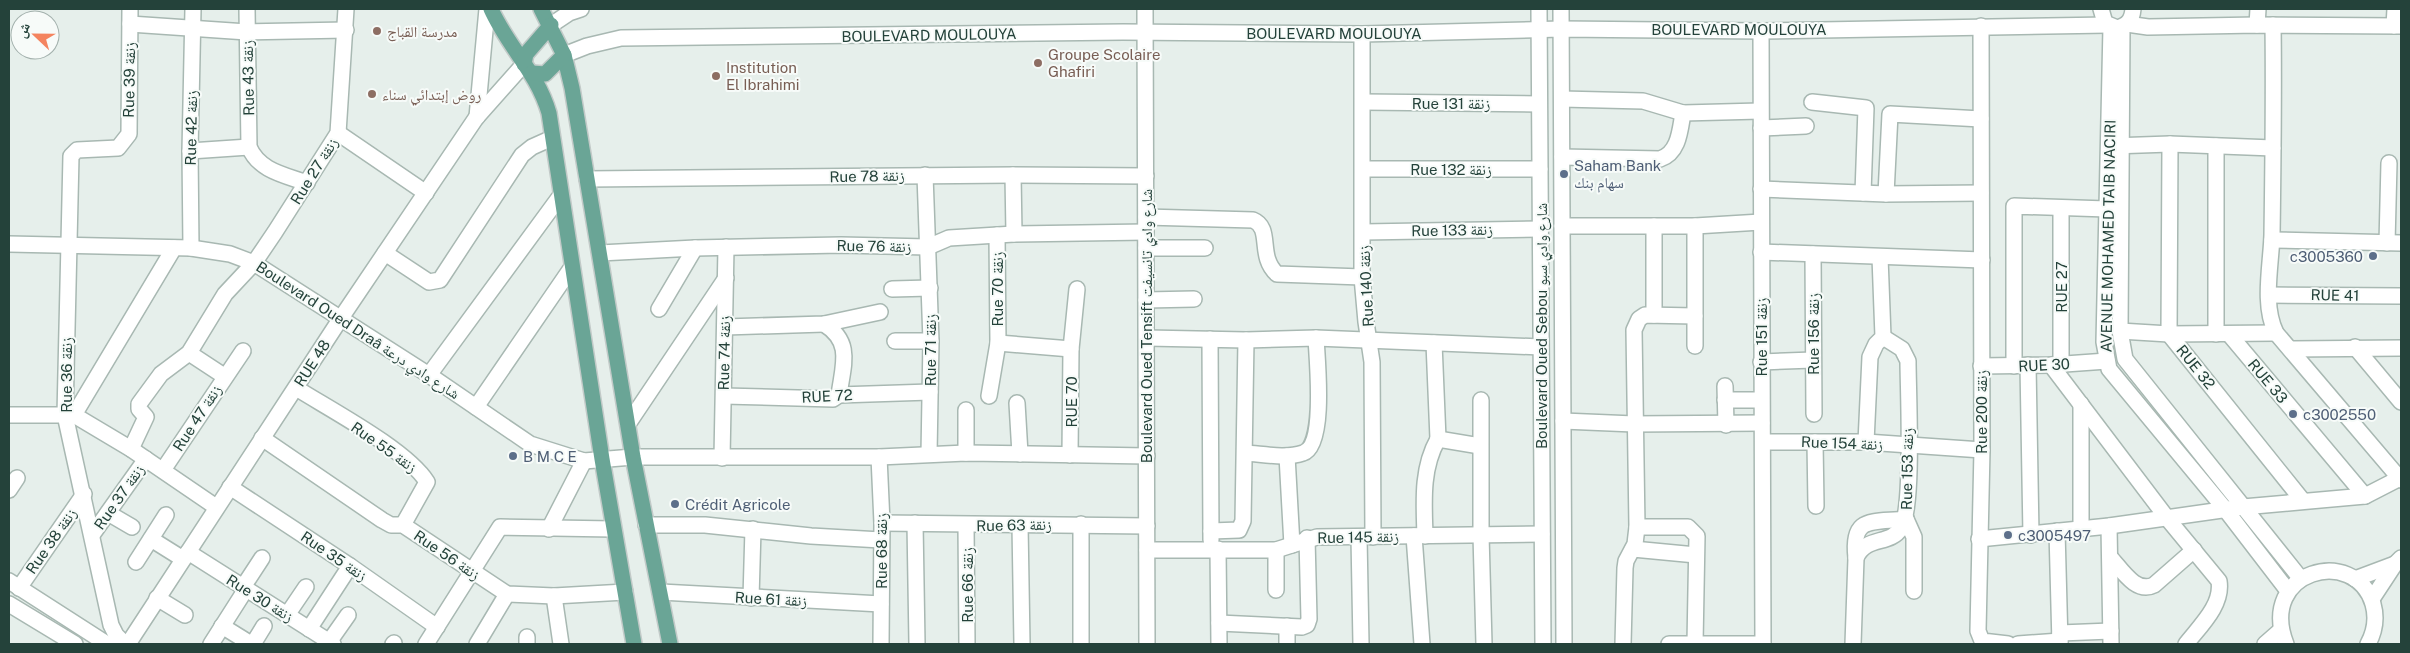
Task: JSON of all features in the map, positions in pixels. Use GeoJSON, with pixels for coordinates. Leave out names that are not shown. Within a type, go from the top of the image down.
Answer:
{"type":"FeatureCollection","features":[{"type":"Feature","properties":{"kind":"main road"},"geometry":{"type":"LineString","coordinates":[[491,9],[543,92],[549,113],[613,529],[634,644]]}},
{"type":"Feature","properties":{"kind":"main road"},"geometry":{"type":"LineString","coordinates":[[541,9],[551,25],[564,55],[572,88],[633,457],[670,644]]}},
{"type":"Feature","properties":{"kind":"main road"},"geometry":{"type":"LineString","coordinates":[[528,69],[526,54],[551,25]]}},
{"type":"Feature","properties":{"kind":"main road"},"geometry":{"type":"LineString","coordinates":[[528,69],[545,74],[564,55]]}},
{"type":"Feature","properties":{"kind":"street","name":"Rue 39 زنقة"},"geometry":{"type":"LineString","coordinates":[[71,156],[77,150],[118,148],[129,134],[130,9]]}},
{"type":"Feature","properties":{"kind":"street","name":"Rue 42 زنقة"},"geometry":{"type":"LineString","coordinates":[[191,248],[190,151],[193,9]]}},
{"type":"Feature","properties":{"kind":"street","name":"Rue 43 زنقة"},"geometry":{"type":"LineString","coordinates":[[247,9],[250,148]]}},
{"type":"Feature","properties":{"kind":"street","name":"Rue 27 زنقة"},"geometry":{"type":"LineString","coordinates":[[189,353],[225,294],[254,263],[308,183],[338,133],[346,9]]}},
{"type":"Feature","properties":{"kind":"street"},"geometry":{"type":"LineString","coordinates":[[476,118],[487,9]]}},
{"type":"Feature","properties":{"kind":"street"},"geometry":{"type":"LineString","coordinates":[[551,25],[569,13],[581,9]]}},
{"type":"Feature","properties":{"kind":"street","name":"Boulevard Oued Tensift شارع وادي تانسيفت"},"geometry":{"type":"LineString","coordinates":[[1145,9],[1147,644]]}},
{"type":"Feature","properties":{"kind":"street","name":"Boulevard Oued Sebou شارع وادي سبو"},"geometry":{"type":"LineString","coordinates":[[1539,9],[1543,644]]}},
{"type":"Feature","properties":{"kind":"street","name":"Boulevard Oued Sebou شارع وادي سبو"},"geometry":{"type":"LineString","coordinates":[[1561,9],[1564,644]]}},
{"type":"Feature","properties":{"kind":"street"},"geometry":{"type":"LineString","coordinates":[[2101,9],[2102,17],[2117,26],[2132,18],[2133,9]]}},
{"type":"Feature","properties":{"kind":"street"},"geometry":{"type":"LineString","coordinates":[[2257,25],[2258,9]]}},
{"type":"Feature","properties":{"kind":"street"},"geometry":{"type":"LineString","coordinates":[[2394,9],[2398,26]]}},
{"type":"Feature","properties":{"kind":"street"},"geometry":{"type":"LineString","coordinates":[[130,24],[247,32],[346,30]]}},
{"type":"Feature","properties":{"kind":"street"},"geometry":{"type":"LineString","coordinates":[[1979,539],[2109,526],[2243,507],[2365,496],[2401,479],[2292,349],[2276,333],[2271,323],[2269,294],[2272,240],[2273,25]]}},
{"type":"Feature","properties":{"kind":"street","name":"BOULEVARD MOULOUYA"},"geometry":{"type":"LineString","coordinates":[[564,55],[587,46],[621,38],[1145,32],[1362,34],[1561,29],[1761,30],[1981,26],[2398,26]]}},
{"type":"Feature","properties":{"kind":"street","name":"Rue 200 زنقة"},"geometry":{"type":"LineString","coordinates":[[1981,26],[1982,450],[1978,631],[1982,641],[2008,644]]}},
{"type":"Feature","properties":{"kind":"street","name":"AVENUE MOHAMED TAIB NACIRI"},"geometry":{"type":"LineString","coordinates":[[2117,26],[2115,146],[2122,348],[2130,367],[2301,579]]}},
{"type":"Feature","properties":{"kind":"street","name":"Rue 151 زنقة"},"geometry":{"type":"LineString","coordinates":[[1761,30],[1763,644]]}},
{"type":"Feature","properties":{"kind":"street","name":"Rue 140 زنقة"},"geometry":{"type":"LineString","coordinates":[[1362,34],[1362,277],[1372,362],[1362,644]]}},
{"type":"Feature","properties":{"kind":"street","name":"RUE 48"},"geometry":{"type":"LineString","coordinates":[[126,644],[341,318],[476,118],[528,69]]}},
{"type":"Feature","properties":{"kind":"street"},"geometry":{"type":"LineString","coordinates":[[1562,99],[1643,101],[1683,112],[1760,111]]}},
{"type":"Feature","properties":{"kind":"street","name":"Rue 131 زنقة"},"geometry":{"type":"LineString","coordinates":[[1363,102],[1540,104]]}},
{"type":"Feature","properties":{"kind":"street"},"geometry":{"type":"LineString","coordinates":[[1812,102],[1866,108],[1890,114],[1981,119]]}},
{"type":"Feature","properties":{"kind":"street"},"geometry":{"type":"LineString","coordinates":[[1863,193],[1866,108]]}},
{"type":"Feature","properties":{"kind":"street"},"geometry":{"type":"LineString","coordinates":[[1562,158],[1660,159],[1667,157],[1678,141],[1683,112]]}},
{"type":"Feature","properties":{"kind":"street"},"geometry":{"type":"LineString","coordinates":[[1886,194],[1890,114]]}},
{"type":"Feature","properties":{"kind":"street"},"geometry":{"type":"LineString","coordinates":[[1761,128],[1806,126]]}},
{"type":"Feature","properties":{"kind":"street"},"geometry":{"type":"LineString","coordinates":[[338,133],[426,193]]}},
{"type":"Feature","properties":{"kind":"street"},"geometry":{"type":"LineString","coordinates":[[386,253],[429,282],[440,280],[522,155],[552,138]]}},
{"type":"Feature","properties":{"kind":"street"},"geometry":{"type":"LineString","coordinates":[[2115,146],[2170,144],[2273,148]]}},
{"type":"Feature","properties":{"kind":"street","name":"RUE 32"},"geometry":{"type":"LineString","coordinates":[[2170,144],[2170,334],[2303,501]]}},
{"type":"Feature","properties":{"kind":"street","name":"AVENUE MOHAMED TAIB NACIRI"},"geometry":{"type":"LineString","coordinates":[[2115,146],[2107,208],[2104,342],[2107,361],[2115,378],[2225,510],[2288,591]]}},
{"type":"Feature","properties":{"kind":"street"},"geometry":{"type":"LineString","coordinates":[[2216,146],[2222,334]]}},
{"type":"Feature","properties":{"kind":"street"},"geometry":{"type":"LineString","coordinates":[[190,151],[250,148],[258,163],[308,183]]}},
{"type":"Feature","properties":{"kind":"street","name":"Rue 36 زنقة"},"geometry":{"type":"LineString","coordinates":[[71,156],[68,245],[69,415],[111,625],[126,644]]}},
{"type":"Feature","properties":{"kind":"street"},"geometry":{"type":"LineString","coordinates":[[2272,240],[2394,243],[2389,162]]}},
{"type":"Feature","properties":{"kind":"street","name":"Rue 132 زنقة"},"geometry":{"type":"LineString","coordinates":[[1363,169],[1540,169]]}},
{"type":"Feature","properties":{"kind":"street"},"geometry":{"type":"LineString","coordinates":[[1013,174],[1014,234]]}},
{"type":"Feature","properties":{"kind":"street","name":"Rue 78 زنقة"},"geometry":{"type":"LineString","coordinates":[[588,179],[1013,174],[1146,176]]}},
{"type":"Feature","properties":{"kind":"street","name":"Rue 71 زنقة"},"geometry":{"type":"LineString","coordinates":[[925,175],[931,341],[929,454]]}},
{"type":"Feature","properties":{"kind":"street"},"geometry":{"type":"LineString","coordinates":[[1761,189],[1886,194],[1982,193]]}},
{"type":"Feature","properties":{"kind":"street"},"geometry":{"type":"LineString","coordinates":[[429,375],[561,195]]}},
{"type":"Feature","properties":{"kind":"street"},"geometry":{"type":"LineString","coordinates":[[2031,535],[2014,206],[2061,209],[2107,208]]}},
{"type":"Feature","properties":{"kind":"street","name":"RUE 27"},"geometry":{"type":"LineString","coordinates":[[2056,365],[2061,209]]}},
{"type":"Feature","properties":{"kind":"street","name":"Rue 76 زنقة"},"geometry":{"type":"LineString","coordinates":[[600,253],[726,247],[841,245],[928,247],[949,238],[1253,220],[1259,222],[1262,228],[1267,263],[1277,274],[1362,277]]}},
{"type":"Feature","properties":{"kind":"street"},"geometry":{"type":"LineString","coordinates":[[1562,226],[1695,226],[1761,222]]}},
{"type":"Feature","properties":{"kind":"street"},"geometry":{"type":"LineString","coordinates":[[1654,226],[1654,315]]}},
{"type":"Feature","properties":{"kind":"street"},"geometry":{"type":"LineString","coordinates":[[1695,226],[1695,346]]}},
{"type":"Feature","properties":{"kind":"street","name":"Rue 133 زنقة"},"geometry":{"type":"LineString","coordinates":[[1363,232],[1540,229]]}},
{"type":"Feature","properties":{"kind":"street","name":"Rue 70 زنقة"},"geometry":{"type":"LineString","coordinates":[[989,396],[998,343],[997,235]]}},
{"type":"Feature","properties":{"kind":"street","name":"Boulevard Oued Draâ شارع وادي درعة"},"geometry":{"type":"LineString","coordinates":[[9,244],[191,248],[230,254],[254,263],[429,375],[530,444],[584,461],[633,457],[879,457],[966,453],[1147,456]]}},
{"type":"Feature","properties":{"kind":"street","name":"Rue 74 زنقة"},"geometry":{"type":"LineString","coordinates":[[722,458],[726,247]]}},
{"type":"Feature","properties":{"kind":"street"},"geometry":{"type":"LineString","coordinates":[[69,415],[174,248]]}},
{"type":"Feature","properties":{"kind":"street"},"geometry":{"type":"LineString","coordinates":[[658,309],[695,248]]}},
{"type":"Feature","properties":{"kind":"street"},"geometry":{"type":"LineString","coordinates":[[1146,248],[1205,248]]}},
{"type":"Feature","properties":{"kind":"street"},"geometry":{"type":"LineString","coordinates":[[1761,252],[1982,260]]}},
{"type":"Feature","properties":{"kind":"street","name":"Rue 156 زنقة"},"geometry":{"type":"LineString","coordinates":[[1814,254],[1814,414]]}},
{"type":"Feature","properties":{"kind":"street"},"geometry":{"type":"LineString","coordinates":[[1866,442],[1870,357],[1876,344],[1883,337],[1880,257]]}},
{"type":"Feature","properties":{"kind":"street"},"geometry":{"type":"LineString","coordinates":[[476,407],[572,267]]}},
{"type":"Feature","properties":{"kind":"street"},"geometry":{"type":"LineString","coordinates":[[628,424],[726,278]]}},
{"type":"Feature","properties":{"kind":"street"},"geometry":{"type":"LineString","coordinates":[[892,289],[930,288]]}},
{"type":"Feature","properties":{"kind":"street","name":"RUE 70"},"geometry":{"type":"LineString","coordinates":[[1070,455],[1071,349],[1078,289]]}},
{"type":"Feature","properties":{"kind":"street","name":"RUE 41"},"geometry":{"type":"LineString","coordinates":[[2269,294],[2401,296]]}},
{"type":"Feature","properties":{"kind":"street"},"geometry":{"type":"LineString","coordinates":[[1146,300],[1194,299]]}},
{"type":"Feature","properties":{"kind":"street"},"geometry":{"type":"LineString","coordinates":[[725,327],[824,324],[880,312]]}},
{"type":"Feature","properties":{"kind":"street"},"geometry":{"type":"LineString","coordinates":[[1623,644],[1624,568],[1635,544],[1636,527],[1634,330],[1639,319],[1645,315],[1695,316]]}},
{"type":"Feature","properties":{"kind":"street"},"geometry":{"type":"LineString","coordinates":[[824,324],[838,333],[842,342],[844,354],[839,395]]}},
{"type":"Feature","properties":{"kind":"street"},"geometry":{"type":"LineString","coordinates":[[2120,331],[2170,334],[2276,333]]}},
{"type":"Feature","properties":{"kind":"street","name":"RUE 33"},"geometry":{"type":"LineString","coordinates":[[2222,334],[2365,496]]}},
{"type":"Feature","properties":{"kind":"street","name":"Rue 153 زنقة"},"geometry":{"type":"LineString","coordinates":[[1853,644],[1856,558],[1860,549],[1867,544],[1894,536],[1906,519],[1908,361],[1902,349],[1883,337]]}},
{"type":"Feature","properties":{"kind":"street"},"geometry":{"type":"LineString","coordinates":[[1147,338],[1246,340],[1316,338],[1541,347]]}},
{"type":"Feature","properties":{"kind":"street"},"geometry":{"type":"LineString","coordinates":[[1245,453],[1288,456],[1305,453],[1312,446],[1318,426],[1316,338]]}},
{"type":"Feature","properties":{"kind":"street"},"geometry":{"type":"LineString","coordinates":[[1210,339],[1211,530],[1215,549],[1219,644]]}},
{"type":"Feature","properties":{"kind":"street"},"geometry":{"type":"LineString","coordinates":[[1211,530],[1239,530],[1242,527],[1246,340]]}},
{"type":"Feature","properties":{"kind":"street"},"geometry":{"type":"LineString","coordinates":[[895,341],[931,341]]}},
{"type":"Feature","properties":{"kind":"street"},"geometry":{"type":"LineString","coordinates":[[998,343],[1071,349]]}},
{"type":"Feature","properties":{"kind":"street"},"geometry":{"type":"LineString","coordinates":[[1422,644],[1419,536],[1427,463],[1438,439],[1434,343]]}},
{"type":"Feature","properties":{"kind":"street"},"geometry":{"type":"LineString","coordinates":[[2355,347],[2401,402]]}},
{"type":"Feature","properties":{"kind":"street"},"geometry":{"type":"LineString","coordinates":[[2292,349],[2401,348]]}},
{"type":"Feature","properties":{"kind":"street"},"geometry":{"type":"LineString","coordinates":[[224,376],[243,351]]}},
{"type":"Feature","properties":{"kind":"street"},"geometry":{"type":"LineString","coordinates":[[130,449],[145,421],[144,414],[139,409],[139,404],[161,374],[189,353]]}},
{"type":"Feature","properties":{"kind":"street","name":"Rue 47 زنقة"},"geometry":{"type":"LineString","coordinates":[[163,470],[224,376],[189,353]]}},
{"type":"Feature","properties":{"kind":"street"},"geometry":{"type":"LineString","coordinates":[[1761,362],[1813,360]]}},
{"type":"Feature","properties":{"kind":"street","name":"RUE 30"},"geometry":{"type":"LineString","coordinates":[[1981,366],[2056,365],[2107,361]]}},
{"type":"Feature","properties":{"kind":"street"},"geometry":{"type":"LineString","coordinates":[[2056,365],[2081,404],[2167,518],[2219,581],[2221,590],[2211,611],[2186,644]]}},
{"type":"Feature","properties":{"kind":"street","name":"Rue 55 زنقة"},"geometry":{"type":"LineString","coordinates":[[296,388],[385,445],[422,473],[427,482],[403,525]]}},
{"type":"Feature","properties":{"kind":"street","name":"RUE 72"},"geometry":{"type":"LineString","coordinates":[[724,396],[833,399],[839,395],[930,392]]}},
{"type":"Feature","properties":{"kind":"street"},"geometry":{"type":"LineString","coordinates":[[1726,425],[1725,393],[1761,400]]}},
{"type":"Feature","properties":{"kind":"street"},"geometry":{"type":"LineString","coordinates":[[1481,400],[1481,535],[1484,644]]}},
{"type":"Feature","properties":{"kind":"street"},"geometry":{"type":"LineString","coordinates":[[1017,403],[1020,454]]}},
{"type":"Feature","properties":{"kind":"street"},"geometry":{"type":"LineString","coordinates":[[2081,404],[2081,528]]}},
{"type":"Feature","properties":{"kind":"street"},"geometry":{"type":"LineString","coordinates":[[966,410],[966,453]]}},
{"type":"Feature","properties":{"kind":"street"},"geometry":{"type":"LineString","coordinates":[[9,415],[69,415],[146,459],[216,508]]}},
{"type":"Feature","properties":{"kind":"street"},"geometry":{"type":"LineString","coordinates":[[1563,421],[1726,425],[1762,423]]}},
{"type":"Feature","properties":{"kind":"street","name":"Rue 56 زنقة"},"geometry":{"type":"LineString","coordinates":[[262,438],[382,520],[391,525],[403,525],[471,573],[507,594],[554,596],[625,592]]}},
{"type":"Feature","properties":{"kind":"street"},"geometry":{"type":"LineString","coordinates":[[1438,439],[1480,446]]}},
{"type":"Feature","properties":{"kind":"street","name":"Rue 154 زنقة"},"geometry":{"type":"LineString","coordinates":[[1762,442],[1866,442],[1982,450]]}},
{"type":"Feature","properties":{"kind":"street"},"geometry":{"type":"LineString","coordinates":[[1815,442],[1816,506]]}},
{"type":"Feature","properties":{"kind":"street"},"geometry":{"type":"LineString","coordinates":[[1288,456],[1292,545]]}},
{"type":"Feature","properties":{"kind":"street","name":"Rue 68 زنقة"},"geometry":{"type":"LineString","coordinates":[[879,457],[882,523],[881,644]]}},
{"type":"Feature","properties":{"kind":"street","name":"Rue 37 زنقة"},"geometry":{"type":"LineString","coordinates":[[92,535],[146,459]]}},
{"type":"Feature","properties":{"kind":"street"},"geometry":{"type":"LineString","coordinates":[[549,529],[584,461]]}},
{"type":"Feature","properties":{"kind":"street","name":"Rue 35 زنقة"},"geometry":{"type":"LineString","coordinates":[[230,487],[350,566],[437,627]]}},
{"type":"Feature","properties":{"kind":"street","name":"Rue 38 زنقة"},"geometry":{"type":"LineString","coordinates":[[14,585],[84,494]]}},
{"type":"Feature","properties":{"kind":"street"},"geometry":{"type":"LineString","coordinates":[[108,512],[132,527]]}},
{"type":"Feature","properties":{"kind":"street"},"geometry":{"type":"LineString","coordinates":[[136,562],[166,515]]}},
{"type":"Feature","properties":{"kind":"street"},"geometry":{"type":"LineString","coordinates":[[1906,519],[1914,537],[1914,591]]}},
{"type":"Feature","properties":{"kind":"street","name":"Rue 63 زنقة"},"geometry":{"type":"LineString","coordinates":[[882,523],[1147,526]]}},
{"type":"Feature","properties":{"kind":"street"},"geometry":{"type":"LineString","coordinates":[[915,523],[917,644]]}},
{"type":"Feature","properties":{"kind":"street"},"geometry":{"type":"LineString","coordinates":[[1081,524],[1081,644]]}},
{"type":"Feature","properties":{"kind":"street"},"geometry":{"type":"LineString","coordinates":[[646,525],[705,525],[811,536],[881,540]]}},
{"type":"Feature","properties":{"kind":"street","name":"Rue 66 زنقة"},"geometry":{"type":"LineString","coordinates":[[966,525],[967,644]]}},
{"type":"Feature","properties":{"kind":"street"},"geometry":{"type":"LineString","coordinates":[[1020,525],[1022,644]]}},
{"type":"Feature","properties":{"kind":"street"},"geometry":{"type":"LineString","coordinates":[[2018,644],[2060,639],[2111,638],[2109,526]]}},
{"type":"Feature","properties":{"kind":"street"},"geometry":{"type":"LineString","coordinates":[[426,644],[500,527],[613,529]]}},
{"type":"Feature","properties":{"kind":"street"},"geometry":{"type":"LineString","coordinates":[[1636,527],[1688,527],[1697,536],[1695,643]]}},
{"type":"Feature","properties":{"kind":"street"},"geometry":{"type":"LineString","coordinates":[[751,598],[752,529]]}},
{"type":"Feature","properties":{"kind":"street"},"geometry":{"type":"LineString","coordinates":[[2057,531],[2060,639]]}},
{"type":"Feature","properties":{"kind":"street","name":"Rue 145 زنقة"},"geometry":{"type":"LineString","coordinates":[[1147,550],[1276,550],[1307,538],[1542,534]]}},
{"type":"Feature","properties":{"kind":"street"},"geometry":{"type":"LineString","coordinates":[[1218,623],[1307,625],[1307,538]]}},
{"type":"Feature","properties":{"kind":"street","name":"Rue 30 زنقة"},"geometry":{"type":"LineString","coordinates":[[151,539],[244,588],[331,643]]}},
{"type":"Feature","properties":{"kind":"street"},"geometry":{"type":"LineString","coordinates":[[1276,550],[1276,590]]}},
{"type":"Feature","properties":{"kind":"street"},"geometry":{"type":"LineString","coordinates":[[1633,550],[1696,555]]}},
{"type":"Feature","properties":{"kind":"street"},"geometry":{"type":"LineString","coordinates":[[2110,557],[2138,587],[2146,589],[2154,585],[2194,550]]}},
{"type":"Feature","properties":{"kind":"street"},"geometry":{"type":"LineString","coordinates":[[211,644],[262,558]]}},
{"type":"Feature","properties":{"kind":"street"},"geometry":{"type":"LineString","coordinates":[[2355,579],[2398,561]]}},
{"type":"Feature","properties":{"kind":"street"},"geometry":{"type":"LineString","coordinates":[[2372,599],[2398,561]]}},
{"type":"Feature","properties":{"kind":"street"},"geometry":{"type":"LineString","coordinates":[[309,629],[350,566]]}},
{"type":"Feature","properties":{"kind":"street"},"geometry":{"type":"LineString","coordinates":[[2286,644],[2281,630],[2280,616],[2282,603],[2288,591],[2301,579],[2314,573],[2328,571],[2342,573],[2355,579],[2372,599],[2376,623],[2368,644]]}},
{"type":"Feature","properties":{"kind":"street"},"geometry":{"type":"LineString","coordinates":[[14,585],[107,644]]}},
{"type":"Feature","properties":{"kind":"street"},"geometry":{"type":"LineString","coordinates":[[287,615],[306,587]]}},
{"type":"Feature","properties":{"kind":"street","name":"Rue 61 زنقة"},"geometry":{"type":"LineString","coordinates":[[661,592],[881,604]]}},
{"type":"Feature","properties":{"kind":"street"},"geometry":{"type":"LineString","coordinates":[[477,644],[507,594]]}},
{"type":"Feature","properties":{"kind":"street"},"geometry":{"type":"LineString","coordinates":[[554,596],[561,644]]}},
{"type":"Feature","properties":{"kind":"street"},"geometry":{"type":"LineString","coordinates":[[157,598],[185,615]]}},
{"type":"Feature","properties":{"kind":"street"},"geometry":{"type":"LineString","coordinates":[[9,604],[75,644]]}},
{"type":"Feature","properties":{"kind":"street"},"geometry":{"type":"LineString","coordinates":[[331,643],[348,615]]}},
{"type":"Feature","properties":{"kind":"street"},"geometry":{"type":"LineString","coordinates":[[222,626],[252,644],[264,626]]}},
{"type":"Feature","properties":{"kind":"street"},"geometry":{"type":"LineString","coordinates":[[1287,626],[1287,644]]}},
{"type":"Feature","properties":{"kind":"street"},"geometry":{"type":"LineString","coordinates":[[2265,644],[2281,630]]}},
{"type":"Feature","properties":{"kind":"street"},"geometry":{"type":"LineString","coordinates":[[1669,644],[1763,644]]}},
{"type":"Feature","properties":{"kind":"place","name":"مدرسة القباج"},"geometry":{"type":"Point","coordinates":[377,31]}},
{"type":"Feature","properties":{"kind":"place","name":"Groupe Scolaire Ghafiri"},"geometry":{"type":"Point","coordinates":[1038,63]}},
{"type":"Feature","properties":{"kind":"place","name":"Institution El Ibrahimi"},"geometry":{"type":"Point","coordinates":[716,76]}},
{"type":"Feature","properties":{"kind":"place","name":"روض إبتدائي سناء"},"geometry":{"type":"Point","coordinates":[372,94]}},
{"type":"Feature","properties":{"kind":"place","name":"Saham Bank سهام بنك"},"geometry":{"type":"Point","coordinates":[1564,174]}},
{"type":"Feature","properties":{"kind":"place","name":"c3005360"},"geometry":{"type":"Point","coordinates":[2373,256]}},
{"type":"Feature","properties":{"kind":"place","name":"c3002550"},"geometry":{"type":"Point","coordinates":[2293,414]}},
{"type":"Feature","properties":{"kind":"place","name":"B M C E"},"geometry":{"type":"Point","coordinates":[513,456]}},
{"type":"Feature","properties":{"kind":"place","name":"Crédit Agricole"},"geometry":{"type":"Point","coordinates":[675,504]}},
{"type":"Feature","properties":{"kind":"place","name":"c3005497"},"geometry":{"type":"Point","coordinates":[2008,535]}}]}
